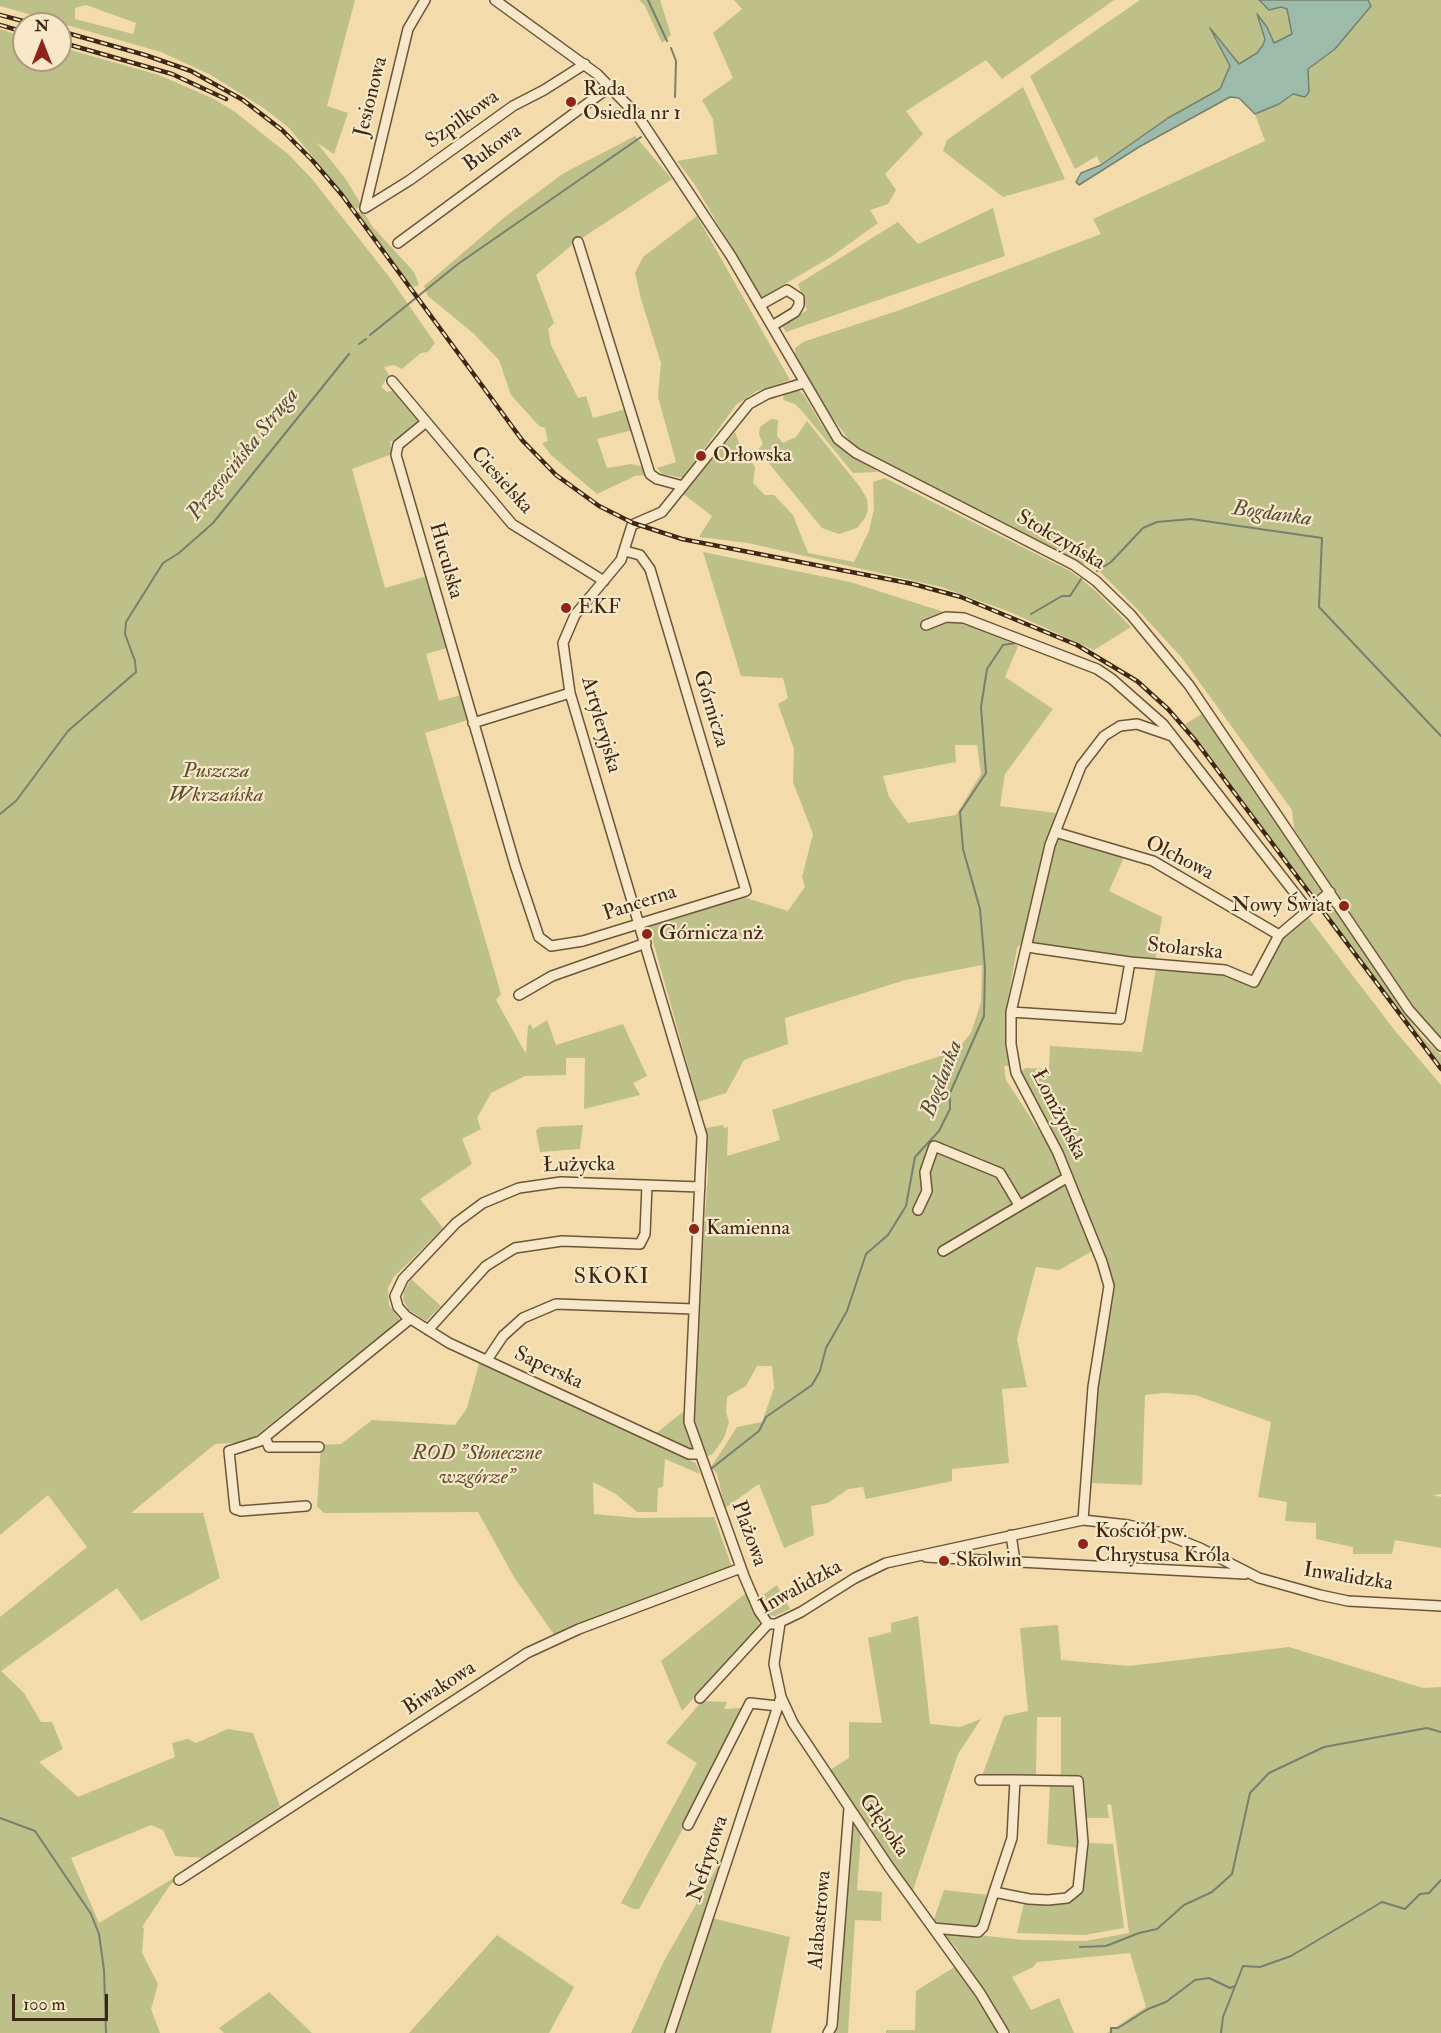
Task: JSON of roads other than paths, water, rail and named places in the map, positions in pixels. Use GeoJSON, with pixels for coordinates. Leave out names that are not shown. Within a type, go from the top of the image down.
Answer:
{"type":"FeatureCollection","features":[{"type":"Feature","properties":{"kind":"street","name":"Jesionowa"},"geometry":{"type":"LineString","coordinates":[[365,208],[408,29],[425,0]]}},
{"type":"Feature","properties":{"kind":"street","name":"Stołczyńska"},"geometry":{"type":"LineString","coordinates":[[495,0],[585,64],[611,86],[638,116],[760,305],[832,432],[846,447],[1074,565],[1118,601],[1189,685],[1418,1023],[1441,1046]]}},
{"type":"Feature","properties":{"kind":"street","name":"Szpilkowa"},"geometry":{"type":"LineString","coordinates":[[365,208],[410,180],[513,106],[585,64]]}},
{"type":"Feature","properties":{"kind":"street","name":"Bukowa"},"geometry":{"type":"LineString","coordinates":[[398,243],[611,86]]}},
{"type":"Feature","properties":{"kind":"street"},"geometry":{"type":"LineString","coordinates":[[578,242],[650,474],[657,479],[683,486]]}},
{"type":"Feature","properties":{"kind":"street"},"geometry":{"type":"LineString","coordinates":[[760,305],[787,290],[799,298],[799,305],[795,312],[772,326]]}},
{"type":"Feature","properties":{"kind":"street","name":"Ciesielska"},"geometry":{"type":"LineString","coordinates":[[392,381],[512,524],[604,581]]}},
{"type":"Feature","properties":{"kind":"street"},"geometry":{"type":"LineString","coordinates":[[624,551],[627,533],[633,523],[660,513],[749,404],[767,394],[804,383]]}},
{"type":"Feature","properties":{"kind":"street","name":"Huculska"},"geometry":{"type":"LineString","coordinates":[[426,422],[398,445],[395,453],[515,865],[537,930],[544,943]]}},
{"type":"Feature","properties":{"kind":"street","name":"Artyleryjska"},"geometry":{"type":"LineString","coordinates":[[624,551],[621,560],[576,613],[564,635],[564,662],[570,693],[640,923]]}},
{"type":"Feature","properties":{"kind":"street","name":"Górnicza"},"geometry":{"type":"LineString","coordinates":[[624,551],[638,554],[650,569],[746,891]]}},
{"type":"Feature","properties":{"kind":"street"},"geometry":{"type":"LineString","coordinates":[[926,626],[946,617],[964,618],[1104,673],[1150,712],[1172,736],[1308,910]]}},
{"type":"Feature","properties":{"kind":"street"},"geometry":{"type":"LineString","coordinates":[[473,723],[570,693]]}},
{"type":"Feature","properties":{"kind":"street","name":"Łomżyńska"},"geometry":{"type":"LineString","coordinates":[[1083,1520],[1093,1387],[1109,1286],[1102,1262],[1048,1130],[1016,1073],[1011,1044],[1011,1012],[1045,862],[1075,778],[1095,745],[1111,730],[1120,726],[1137,724],[1150,712]]}},
{"type":"Feature","properties":{"kind":"street"},"geometry":{"type":"LineString","coordinates":[[1137,724],[1172,736]]}},
{"type":"Feature","properties":{"kind":"street","name":"Olchowa"},"geometry":{"type":"LineString","coordinates":[[1055,832],[1153,861],[1279,935]]}},
{"type":"Feature","properties":{"kind":"street","name":"Pancerna"},"geometry":{"type":"LineString","coordinates":[[544,943],[551,946],[566,945],[746,891]]}},
{"type":"Feature","properties":{"kind":"street","name":"Stolarska"},"geometry":{"type":"LineString","coordinates":[[1027,947],[1130,962],[1225,970],[1254,982],[1279,935],[1330,892]]}},
{"type":"Feature","properties":{"kind":"street"},"geometry":{"type":"LineString","coordinates":[[640,923],[702,1136],[689,1417],[700,1454]]}},
{"type":"Feature","properties":{"kind":"street","name":"Pancerna"},"geometry":{"type":"LineString","coordinates":[[519,995],[552,976],[646,944]]}},
{"type":"Feature","properties":{"kind":"street"},"geometry":{"type":"LineString","coordinates":[[1011,1012],[1120,1020],[1130,962]]}},
{"type":"Feature","properties":{"kind":"street"},"geometry":{"type":"LineString","coordinates":[[918,1210],[927,1191],[925,1173],[934,1146],[1000,1173],[1019,1205]]}},
{"type":"Feature","properties":{"kind":"street"},"geometry":{"type":"LineString","coordinates":[[943,1251],[1068,1177]]}},
{"type":"Feature","properties":{"kind":"street","name":"Łużycka"},"geometry":{"type":"LineString","coordinates":[[395,1296],[403,1279],[445,1233],[469,1212],[497,1197],[543,1183],[700,1187]]}},
{"type":"Feature","properties":{"kind":"street"},"geometry":{"type":"LineString","coordinates":[[428,1330],[486,1266],[515,1248],[562,1241],[640,1244],[645,1234],[647,1185]]}},
{"type":"Feature","properties":{"kind":"street","name":"Saperska"},"geometry":{"type":"LineString","coordinates":[[395,1296],[400,1311],[428,1330],[689,1454],[700,1454]]}},
{"type":"Feature","properties":{"kind":"street"},"geometry":{"type":"LineString","coordinates":[[487,1360],[514,1326],[534,1311],[552,1305],[569,1303],[694,1309]]}},
{"type":"Feature","properties":{"kind":"street"},"geometry":{"type":"LineString","coordinates":[[306,1506],[241,1511],[235,1509],[229,1451],[245,1447],[265,1437],[410,1319]]}},
{"type":"Feature","properties":{"kind":"street"},"geometry":{"type":"LineString","coordinates":[[265,1437],[269,1447],[319,1447]]}},
{"type":"Feature","properties":{"kind":"street","name":"Plażowa"},"geometry":{"type":"LineString","coordinates":[[700,1454],[741,1568],[759,1611],[768,1624]]}},
{"type":"Feature","properties":{"kind":"street","name":"Inwalidzka"},"geometry":{"type":"LineString","coordinates":[[700,1698],[768,1624],[780,1623],[869,1570],[909,1557],[951,1553],[1011,1535],[1083,1520],[1148,1529],[1173,1536],[1251,1575],[1276,1584],[1341,1600],[1441,1606]]}},
{"type":"Feature","properties":{"kind":"street"},"geometry":{"type":"LineString","coordinates":[[1011,1535],[1015,1561]]}},
{"type":"Feature","properties":{"kind":"street","name":"Inwalidzka"},"geometry":{"type":"LineString","coordinates":[[951,1553],[1015,1561],[1208,1570],[1251,1575]]}},
{"type":"Feature","properties":{"kind":"street"},"geometry":{"type":"LineString","coordinates":[[1208,1570],[1213,1554]]}},
{"type":"Feature","properties":{"kind":"street","name":"Biwakowa"},"geometry":{"type":"LineString","coordinates":[[180,1880],[527,1653],[560,1637],[741,1568]]}},
{"type":"Feature","properties":{"kind":"street","name":"Głęboka"},"geometry":{"type":"LineString","coordinates":[[780,1623],[774,1664],[779,1701],[849,1808],[980,1993],[1005,2033]]}},
{"type":"Feature","properties":{"kind":"street"},"geometry":{"type":"LineString","coordinates":[[688,1825],[750,1703],[779,1701]]}},
{"type":"Feature","properties":{"kind":"street","name":"Nefrytowa"},"geometry":{"type":"LineString","coordinates":[[670,2033],[779,1701]]}},
{"type":"Feature","properties":{"kind":"street"},"geometry":{"type":"LineString","coordinates":[[980,1780],[1078,1781],[1083,1842],[1078,1889],[1067,1898],[1055,1899],[1029,1899],[994,1892]]}},
{"type":"Feature","properties":{"kind":"street"},"geometry":{"type":"LineString","coordinates":[[933,1928],[978,1932],[983,1927],[1012,1838],[1015,1780]]}},
{"type":"Feature","properties":{"kind":"street","name":"Alabastrowa"},"geometry":{"type":"LineString","coordinates":[[828,2033],[832,2026],[849,1808]]}},
{"type":"Feature","properties":{"kind":"waterway","name":"Przęsocińska Struga"},"geometry":{"type":"LineString","coordinates":[[648,0],[667,41]]}},
{"type":"Feature","properties":{"kind":"waterway","name":"Przęsocińska Struga"},"geometry":{"type":"LineString","coordinates":[[671,48],[676,61],[675,97]]}},
{"type":"Feature","properties":{"kind":"waterway","name":"Przęsocińska Struga"},"geometry":{"type":"LineString","coordinates":[[370,335],[458,264],[641,137]]}},
{"type":"Feature","properties":{"kind":"waterway","name":"Przęsocińska Struga"},"geometry":{"type":"LineString","coordinates":[[359,344],[366,339]]}},
{"type":"Feature","properties":{"kind":"waterway","name":"Przęsocińska Struga"},"geometry":{"type":"LineString","coordinates":[[0,814],[16,801],[68,731],[136,672],[135,661],[125,634],[126,622],[163,563],[179,553],[213,523],[349,354]]}},
{"type":"Feature","properties":{"kind":"waterway","name":"Bogdanka"},"geometry":{"type":"LineString","coordinates":[[1097,571],[1111,562],[1143,528],[1157,522],[1191,519],[1322,538],[1319,607],[1441,736]]}},
{"type":"Feature","properties":{"kind":"waterway","name":"Bogdanka"},"geometry":{"type":"LineString","coordinates":[[1031,614],[1062,596],[1070,596],[1081,579]]}},
{"type":"Feature","properties":{"kind":"waterway","name":"Bogdanka"},"geometry":{"type":"LineString","coordinates":[[712,1468],[759,1431],[766,1417],[812,1385],[820,1371],[826,1348],[847,1311],[866,1254],[888,1235],[906,1206],[915,1157],[939,1131],[950,1109],[950,1093],[984,1016],[985,968],[980,909],[963,849],[960,812],[986,773],[981,707],[987,669],[1003,645],[1016,643]]}},
{"type":"Feature","properties":{"kind":"waterway"},"geometry":{"type":"LineString","coordinates":[[1080,1947],[1106,1946],[1139,1933],[1157,1929],[1184,1905],[1212,1892],[1232,1874],[1250,1793],[1269,1773],[1324,1747],[1427,1728],[1441,1732]]}},
{"type":"Feature","properties":{"kind":"waterway","name":"Przęsocińska Struga"},"geometry":{"type":"LineString","coordinates":[[0,1818],[35,1831],[91,1914],[99,1934],[104,1970],[106,2033]]}},
{"type":"Feature","properties":{"kind":"waterway"},"geometry":{"type":"LineString","coordinates":[[1221,2033],[1223,2017],[1243,1966],[1260,1967],[1291,1956],[1382,1902],[1405,1909],[1420,1894],[1429,1893],[1441,1880]]}},
{"type":"Feature","properties":{"kind":"waterway"},"geometry":{"type":"LineString","coordinates":[[1111,2033],[1111,2028],[1118,2028],[1148,2009],[1166,2002],[1195,1980],[1209,1978],[1230,1988],[1235,1986]]}},
{"type":"Feature","properties":{"kind":"railway"},"geometry":{"type":"LineString","coordinates":[[0,15],[12,18]]}},
{"type":"Feature","properties":{"kind":"railway"},"geometry":{"type":"LineString","coordinates":[[0,25],[12,28]]}},
{"type":"Feature","properties":{"kind":"railway"},"geometry":{"type":"LineString","coordinates":[[72,34],[191,71],[243,100],[282,130],[342,195],[522,440],[556,475],[599,506],[633,523],[682,539],[913,584],[961,597],[1077,645],[1137,681],[1168,709],[1195,740],[1441,1069]]}},
{"type":"Feature","properties":{"kind":"railway"},"geometry":{"type":"LineString","coordinates":[[72,45],[172,74],[226,99]]}},
{"type":"Feature","properties":{"kind":"place","name":"Rada Osiedla nr 1"},"geometry":{"type":"Point","coordinates":[571,102]}},
{"type":"Feature","properties":{"kind":"place","name":"Orłowska"},"geometry":{"type":"Point","coordinates":[701,456]}},
{"type":"Feature","properties":{"kind":"place","name":"EKF"},"geometry":{"type":"Point","coordinates":[566,608]}},
{"type":"Feature","properties":{"kind":"place","name":"Nowy Świat"},"geometry":{"type":"Point","coordinates":[1344,906]}},
{"type":"Feature","properties":{"kind":"place","name":"Górnicza nż"},"geometry":{"type":"Point","coordinates":[647,934]}},
{"type":"Feature","properties":{"kind":"place","name":"Kamienna"},"geometry":{"type":"Point","coordinates":[694,1229]}},
{"type":"Feature","properties":{"kind":"place","name":"Kościół pw. Chrystusa Króla"},"geometry":{"type":"Point","coordinates":[1083,1544]}},
{"type":"Feature","properties":{"kind":"place","name":"Skolwin"},"geometry":{"type":"Point","coordinates":[944,1561]}},
{"type":"Feature","properties":{"kind":"district","name":"SKOKI"},"geometry":{"type":"Point","coordinates":[612,1278]}},
{"type":"Feature","properties":{"kind":"park label","name":"Puszcza Wkrzańska"},"geometry":{"type":"Point","coordinates":[216,784]}},
{"type":"Feature","properties":{"kind":"park label","name":"ROD \"Słoneczne wzgórze\""},"geometry":{"type":"Point","coordinates":[477,1466]}}]}
